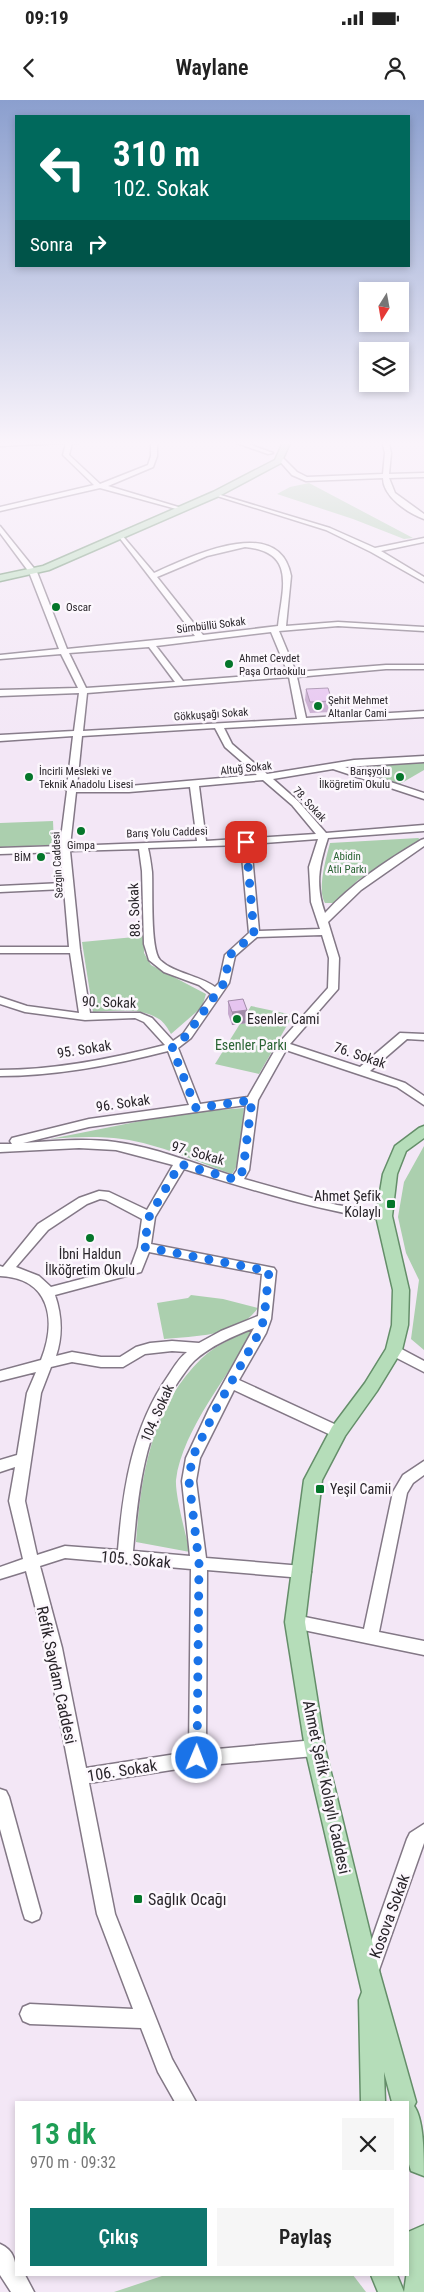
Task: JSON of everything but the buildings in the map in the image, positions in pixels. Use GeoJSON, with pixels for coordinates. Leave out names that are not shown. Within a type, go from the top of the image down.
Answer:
{"type":"FeatureCollection","features":[{"type":"Feature","properties":{"kind":"main road"},"geometry":{"type":"LineString","coordinates":[[0,578],[33,572],[106,542]]}},
{"type":"Feature","properties":{"kind":"main road","name":"Ahmet Şefik Kolaylı Caddesi"},"geometry":{"type":"LineString","coordinates":[[369,1974],[315,1748],[296,1622],[313,1480],[338,1432],[371,1387],[394,1350],[400,1325],[401,1290],[384,1216],[390,1174],[400,1149],[424,1131]]}},
{"type":"Feature","properties":{"kind":"main road"},"geometry":{"type":"LineString","coordinates":[[369,1974],[373,2101]]}},
{"type":"Feature","properties":{"kind":"main road"},"geometry":{"type":"LineString","coordinates":[[369,1974],[404,2101]]}},
{"type":"Feature","properties":{"kind":"main road"},"geometry":{"type":"LineString","coordinates":[[409,2119],[419,2162]]}},
{"type":"Feature","properties":{"kind":"main road"},"geometry":{"type":"LineString","coordinates":[[409,2245],[424,2238]]}},
{"type":"Feature","properties":{"kind":"main road"},"geometry":{"type":"LineString","coordinates":[[417,2292],[424,2238]]}},
{"type":"Feature","properties":{"kind":"main road"},"geometry":{"type":"LineString","coordinates":[[384,2276],[391,2292]]}},
{"type":"Feature","properties":{"kind":"street"},"geometry":{"type":"LineString","coordinates":[[7,542],[33,572],[64,651],[83,691]]}},
{"type":"Feature","properties":{"kind":"street"},"geometry":{"type":"LineString","coordinates":[[126,542],[201,638]]}},
{"type":"Feature","properties":{"kind":"street"},"geometry":{"type":"LineString","coordinates":[[357,542],[374,550],[424,580]]}},
{"type":"Feature","properties":{"kind":"street"},"geometry":{"type":"LineString","coordinates":[[374,550],[408,542]]}},
{"type":"Feature","properties":{"kind":"street"},"geometry":{"type":"LineString","coordinates":[[153,576],[229,546],[254,545],[273,550],[287,571],[275,632],[287,655],[302,720]]}},
{"type":"Feature","properties":{"kind":"street","name":"Sümbüllü Sokak"},"geometry":{"type":"LineString","coordinates":[[0,657],[347,624],[424,629]]}},
{"type":"Feature","properties":{"kind":"street"},"geometry":{"type":"LineString","coordinates":[[151,644],[181,684]]}},
{"type":"Feature","properties":{"kind":"street"},"geometry":{"type":"LineString","coordinates":[[0,693],[83,691],[386,667],[424,667]]}},
{"type":"Feature","properties":{"kind":"street","name":"Sezgin Caddesi"},"geometry":{"type":"LineString","coordinates":[[83,691],[70,789],[65,848],[75,950],[85,1017]]}},
{"type":"Feature","properties":{"kind":"street","name":"Gökkuşağı Sokak"},"geometry":{"type":"LineString","coordinates":[[0,738],[424,714]]}},
{"type":"Feature","properties":{"kind":"street","name":"78. Sokak"},"geometry":{"type":"LineString","coordinates":[[218,725],[228,745],[238,756],[295,803],[324,837],[314,867],[316,902],[334,958],[333,989],[283,1045],[252,1100]]}},
{"type":"Feature","properties":{"kind":"street","name":"Altuğ Sokak"},"geometry":{"type":"LineString","coordinates":[[70,789],[129,789],[267,778],[332,766],[424,759]]}},
{"type":"Feature","properties":{"kind":"street"},"geometry":{"type":"LineString","coordinates":[[332,766],[424,796]]}},
{"type":"Feature","properties":{"kind":"street"},"geometry":{"type":"LineString","coordinates":[[194,784],[202,843]]}},
{"type":"Feature","properties":{"kind":"street","name":"Barış Yolu Caddesi"},"geometry":{"type":"LineString","coordinates":[[0,851],[246,842],[424,828]]}},
{"type":"Feature","properties":{"kind":"street"},"geometry":{"type":"LineString","coordinates":[[246,842],[254,934]]}},
{"type":"Feature","properties":{"kind":"street"},"geometry":{"type":"LineString","coordinates":[[172,1048],[186,1036],[224,983],[230,955],[254,934],[324,927],[361,886],[398,857],[424,842]]}},
{"type":"Feature","properties":{"kind":"street","name":"88. Sokak"},"geometry":{"type":"LineString","coordinates":[[143,845],[147,871],[149,944],[154,960],[168,970],[203,982],[217,994]]}},
{"type":"Feature","properties":{"kind":"street"},"geometry":{"type":"LineString","coordinates":[[0,889],[69,886]]}},
{"type":"Feature","properties":{"kind":"street"},"geometry":{"type":"LineString","coordinates":[[0,950],[75,950]]}},
{"type":"Feature","properties":{"kind":"street","name":"90. Sokak"},"geometry":{"type":"LineString","coordinates":[[0,1000],[24,1009],[85,1017],[136,1015],[148,1020],[172,1048],[196,1108]]}},
{"type":"Feature","properties":{"kind":"street"},"geometry":{"type":"LineString","coordinates":[[364,1071],[404,1035],[424,1038]]}},
{"type":"Feature","properties":{"kind":"street","name":"76. Sokak"},"geometry":{"type":"LineString","coordinates":[[283,1045],[401,1085],[424,1101]]}},
{"type":"Feature","properties":{"kind":"street","name":"95. Sokak"},"geometry":{"type":"LineString","coordinates":[[0,1073],[32,1073],[136,1056],[172,1048]]}},
{"type":"Feature","properties":{"kind":"street"},"geometry":{"type":"LineString","coordinates":[[237,1180],[243,1170],[252,1100]]}},
{"type":"Feature","properties":{"kind":"street","name":"96. Sokak"},"geometry":{"type":"LineString","coordinates":[[0,1147],[90,1123],[252,1100]]}},
{"type":"Feature","properties":{"kind":"street","name":"97. Sokak"},"geometry":{"type":"LineString","coordinates":[[0,1147],[78,1144],[116,1146],[144,1152],[275,1193],[337,1209],[384,1216]]}},
{"type":"Feature","properties":{"kind":"street"},"geometry":{"type":"LineString","coordinates":[[149,1217],[109,1196],[99,1195],[83,1201],[43,1227],[4,1271],[34,1279],[48,1292],[136,1269],[144,1247],[149,1217],[180,1164]]}},
{"type":"Feature","properties":{"kind":"street"},"geometry":{"type":"LineString","coordinates":[[144,1247],[269,1271],[264,1319],[259,1333],[216,1409],[192,1458],[189,1481],[199,1563],[197,1758]]}},
{"type":"Feature","properties":{"kind":"street","name":"Refik Saydam Caddesi"},"geometry":{"type":"LineString","coordinates":[[48,1292],[53,1309],[55,1330],[46,1365],[34,1393],[17,1501],[30,1562],[54,1648],[106,1914],[165,2065],[185,2101]]}},
{"type":"Feature","properties":{"kind":"street","name":"104. Sokak"},"geometry":{"type":"LineString","coordinates":[[126,1558],[129,1514],[136,1467],[148,1425],[168,1384],[191,1355],[233,1331],[264,1319]]}},
{"type":"Feature","properties":{"kind":"street"},"geometry":{"type":"LineString","coordinates":[[0,1376],[72,1357],[101,1362],[123,1362],[142,1348],[204,1348]]}},
{"type":"Feature","properties":{"kind":"street"},"geometry":{"type":"LineString","coordinates":[[394,1350],[424,1366]]}},
{"type":"Feature","properties":{"kind":"street"},"geometry":{"type":"LineString","coordinates":[[232,1383],[338,1432]]}},
{"type":"Feature","properties":{"kind":"street"},"geometry":{"type":"LineString","coordinates":[[0,1466],[24,1458]]}},
{"type":"Feature","properties":{"kind":"street"},"geometry":{"type":"LineString","coordinates":[[370,1637],[400,1492],[408,1479],[424,1467]]}},
{"type":"Feature","properties":{"kind":"street","name":"105. Sokak"},"geometry":{"type":"LineString","coordinates":[[0,1573],[64,1552],[303,1572]]}},
{"type":"Feature","properties":{"kind":"street"},"geometry":{"type":"LineString","coordinates":[[296,1622],[424,1648]]}},
{"type":"Feature","properties":{"kind":"street","name":"106. Sokak"},"geometry":{"type":"LineString","coordinates":[[79,1777],[197,1758],[315,1748]]}},
{"type":"Feature","properties":{"kind":"street"},"geometry":{"type":"LineString","coordinates":[[0,1797],[32,1913]]}},
{"type":"Feature","properties":{"kind":"street","name":"Kosova Sokak"},"geometry":{"type":"LineString","coordinates":[[369,1974],[416,1839],[424,1832]]}},
{"type":"Feature","properties":{"kind":"street"},"geometry":{"type":"LineString","coordinates":[[30,2014],[147,2019]]}},
{"type":"Feature","properties":{"kind":"street"},"geometry":{"type":"LineString","coordinates":[[0,2255],[23,2292]]}},
{"type":"Feature","properties":{"kind":"green space","name":"Barışyolu İlköğretim Okulu"},"geometry":{"type":"Polygon","coordinates":[[[424,762],[424,770],[400,784],[355,771],[357,767],[424,762]]]}},
{"type":"Feature","properties":{"kind":"green space"},"geometry":{"type":"Polygon","coordinates":[[[53,821],[54,845],[0,847],[0,823],[53,821]]]}},
{"type":"Feature","properties":{"kind":"green space","name":"Abidin Atlı Parkı"},"geometry":{"type":"Polygon","coordinates":[[[418,838],[422,840],[358,880],[335,903],[325,903],[322,882],[330,843],[418,838]]]}},
{"type":"Feature","properties":{"kind":"green space"},"geometry":{"type":"Polygon","coordinates":[[[145,936],[144,953],[151,965],[206,994],[202,1007],[171,1034],[161,1020],[152,1015],[135,1011],[93,1012],[82,942],[145,936]]]}},
{"type":"Feature","properties":{"kind":"green space","name":"Esenler Parkı"},"geometry":{"type":"Polygon","coordinates":[[[251,1006],[293,1015],[259,1074],[215,1064],[251,1006]]]}},
{"type":"Feature","properties":{"kind":"green space"},"geometry":{"type":"Polygon","coordinates":[[[244,1108],[241,1151],[232,1174],[164,1149],[136,1141],[95,1137],[50,1139],[181,1113],[244,1108]]]}},
{"type":"Feature","properties":{"kind":"green space"},"geometry":{"type":"Polygon","coordinates":[[[424,1146],[424,1350],[411,1339],[419,1280],[406,1253],[398,1217],[404,1182],[424,1146]]]}},
{"type":"Feature","properties":{"kind":"green space"},"geometry":{"type":"Polygon","coordinates":[[[191,1295],[223,1299],[258,1308],[249,1318],[227,1330],[202,1336],[164,1339],[157,1303],[188,1298],[191,1295]]]}},
{"type":"Feature","properties":{"kind":"green space"},"geometry":{"type":"Polygon","coordinates":[[[256,1328],[197,1422],[180,1461],[176,1487],[190,1552],[136,1542],[141,1492],[146,1468],[160,1420],[171,1398],[185,1377],[208,1353],[227,1341],[256,1328]]]}},
{"type":"Feature","properties":{"kind":"green space"},"geometry":{"type":"Polygon","coordinates":[[[162,2276],[354,2276],[366,2292],[114,2292],[162,2276]]]}},
{"type":"Feature","properties":{"kind":"place","name":"Oscar"},"geometry":{"type":"Point","coordinates":[56,607]}},
{"type":"Feature","properties":{"kind":"place","name":"Ahmet Cevdet Paşa Ortaokulu"},"geometry":{"type":"Point","coordinates":[229,664]}},
{"type":"Feature","properties":{"kind":"place","name":"Şehit Mehmet Altanlar Cami"},"geometry":{"type":"Point","coordinates":[318,706]}},
{"type":"Feature","properties":{"kind":"place","name":"İncirli Mesleki ve Teknik Anadolu Lisesi"},"geometry":{"type":"Point","coordinates":[29,777]}},
{"type":"Feature","properties":{"kind":"place","name":"Barışyolu İlköğretim Okulu"},"geometry":{"type":"Point","coordinates":[400,777]}},
{"type":"Feature","properties":{"kind":"place","name":"Gimpa"},"geometry":{"type":"Point","coordinates":[81,831]}},
{"type":"Feature","properties":{"kind":"place","name":"BİM"},"geometry":{"type":"Point","coordinates":[41,857]}},
{"type":"Feature","properties":{"kind":"place","name":"Esenler Cami"},"geometry":{"type":"Point","coordinates":[237,1019]}},
{"type":"Feature","properties":{"kind":"place","name":"Ahmet Şefik Kolaylı"},"geometry":{"type":"Point","coordinates":[391,1204]}},
{"type":"Feature","properties":{"kind":"place","name":"İbni Haldun İlköğretim Okulu"},"geometry":{"type":"Point","coordinates":[90,1238]}},
{"type":"Feature","properties":{"kind":"place","name":"Yeşil Camii"},"geometry":{"type":"Point","coordinates":[320,1489]}},
{"type":"Feature","properties":{"kind":"place","name":"Sağlık Ocağı"},"geometry":{"type":"Point","coordinates":[138,1899]}},
{"type":"Feature","properties":{"kind":"route"},"geometry":{"type":"LineString","coordinates":[[197,1758],[199,1563],[189,1481],[192,1458],[216,1409],[259,1333],[264,1319],[269,1271],[144,1247],[149,1217],[180,1164],[237,1180],[243,1170],[252,1100],[196,1108],[172,1048],[186,1036],[224,983],[230,955],[254,934],[246,842]]}}]}
